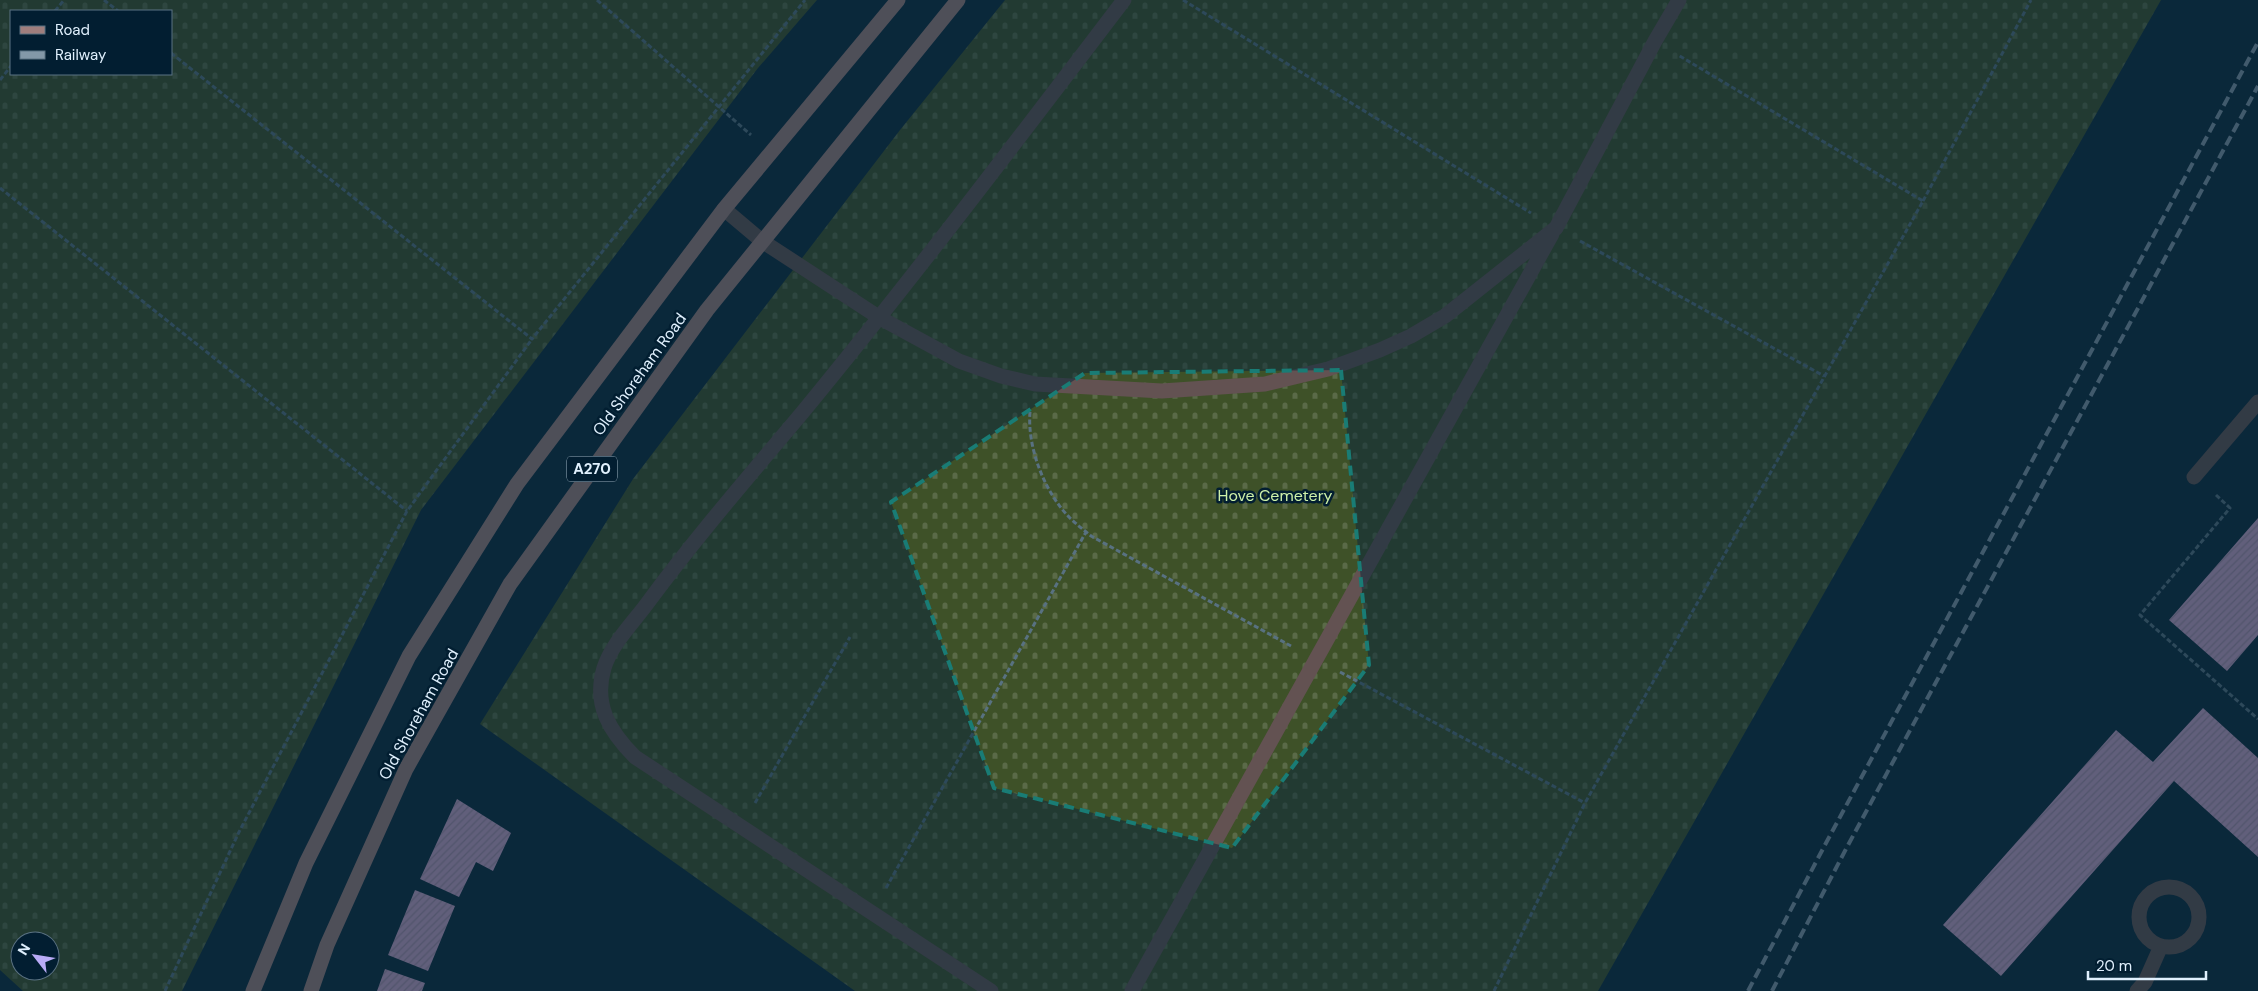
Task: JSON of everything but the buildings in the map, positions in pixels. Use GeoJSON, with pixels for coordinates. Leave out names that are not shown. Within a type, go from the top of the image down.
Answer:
{"type":"FeatureCollection","features":[{"type":"Feature","properties":{"kind":"main road","name":"Old Shoreham Road"},"geometry":{"type":"LineString","coordinates":[[254,991],[306,863],[409,656],[517,484],[724,209],[898,0]]}},
{"type":"Feature","properties":{"kind":"main road","name":"Old Shoreham Road"},"geometry":{"type":"LineString","coordinates":[[311,991],[327,945],[406,769],[510,584],[707,310],[958,0]]}},
{"type":"Feature","properties":{"kind":"street"},"geometry":{"type":"LineString","coordinates":[[991,991],[635,757],[616,738],[606,719],[601,689],[604,668],[614,649],[682,557],[880,318],[1124,0]]}},
{"type":"Feature","properties":{"kind":"street"},"geometry":{"type":"LineString","coordinates":[[1132,991],[1556,228],[1655,41],[1680,0]]}},
{"type":"Feature","properties":{"kind":"street"},"geometry":{"type":"LineString","coordinates":[[724,209],[762,241],[880,318],[960,361],[1035,384],[1162,391],[1215,389],[1265,384],[1328,369],[1380,350],[1411,336],[1445,316],[1556,228]]}},
{"type":"Feature","properties":{"kind":"street"},"geometry":{"type":"LineString","coordinates":[[2194,477],[2258,402]]}},
{"type":"Feature","properties":{"kind":"street"},"geometry":{"type":"LineString","coordinates":[[2137,991],[2145,982],[2161,946]]}},
{"type":"Feature","properties":{"kind":"path"},"geometry":{"type":"LineString","coordinates":[[56,10],[64,0]]}},
{"type":"Feature","properties":{"kind":"path"},"geometry":{"type":"LineString","coordinates":[[104,0],[117,10]]}},
{"type":"Feature","properties":{"kind":"path"},"geometry":{"type":"LineString","coordinates":[[596,0],[719,105],[771,154]]}},
{"type":"Feature","properties":{"kind":"path"},"geometry":{"type":"LineString","coordinates":[[165,991],[239,832],[407,511],[532,339],[805,0]]}},
{"type":"Feature","properties":{"kind":"path"},"geometry":{"type":"LineString","coordinates":[[1183,0],[1556,228],[1824,376]]}},
{"type":"Feature","properties":{"kind":"path"},"geometry":{"type":"LineString","coordinates":[[1494,991],[1585,802],[1923,200],[2031,0]]}},
{"type":"Feature","properties":{"kind":"path"},"geometry":{"type":"LineString","coordinates":[[1655,41],[1923,200]]}},
{"type":"Feature","properties":{"kind":"path"},"geometry":{"type":"LineString","coordinates":[[172,54],[532,339]]}},
{"type":"Feature","properties":{"kind":"path"},"geometry":{"type":"LineString","coordinates":[[0,80],[10,67]]}},
{"type":"Feature","properties":{"kind":"path"},"geometry":{"type":"LineString","coordinates":[[0,188],[407,511]]}},
{"type":"Feature","properties":{"kind":"path"},"geometry":{"type":"LineString","coordinates":[[1035,384],[1030,415],[1032,439],[1040,467],[1051,493],[1069,517],[1086,532],[1316,659],[1585,802]]}},
{"type":"Feature","properties":{"kind":"path"},"geometry":{"type":"LineString","coordinates":[[2194,477],[2230,508],[2140,615],[2258,719]]}},
{"type":"Feature","properties":{"kind":"path"},"geometry":{"type":"LineString","coordinates":[[872,913],[1086,532]]}},
{"type":"Feature","properties":{"kind":"path"},"geometry":{"type":"LineString","coordinates":[[741,826],[850,636]]}},
{"type":"Feature","properties":{"kind":"highlighted area"},"geometry":{"type":"Polygon","coordinates":[[[1341,370],[1369,665],[1232,848],[994,788],[891,502],[1085,373],[1341,370]]]}},
{"type":"Feature","properties":{"kind":"green space"},"geometry":{"type":"Polygon","coordinates":[[[0,0],[817,0],[758,68],[421,510],[182,991],[23,991],[12,981],[60,981],[60,931],[10,931],[10,979],[0,970],[0,0]]]}},
{"type":"Feature","properties":{"kind":"green space","name":"Hove Cemetery"},"geometry":{"type":"Polygon","coordinates":[[[1005,0],[2161,0],[1598,991],[855,991],[480,724],[633,479],[900,130],[1005,0]]]}},
{"type":"Feature","properties":{"kind":"railway"},"geometry":{"type":"LineString","coordinates":[[1748,991],[2258,42]]}},
{"type":"Feature","properties":{"kind":"railway"},"geometry":{"type":"LineString","coordinates":[[1772,991],[1847,847],[2258,86]]}}]}
